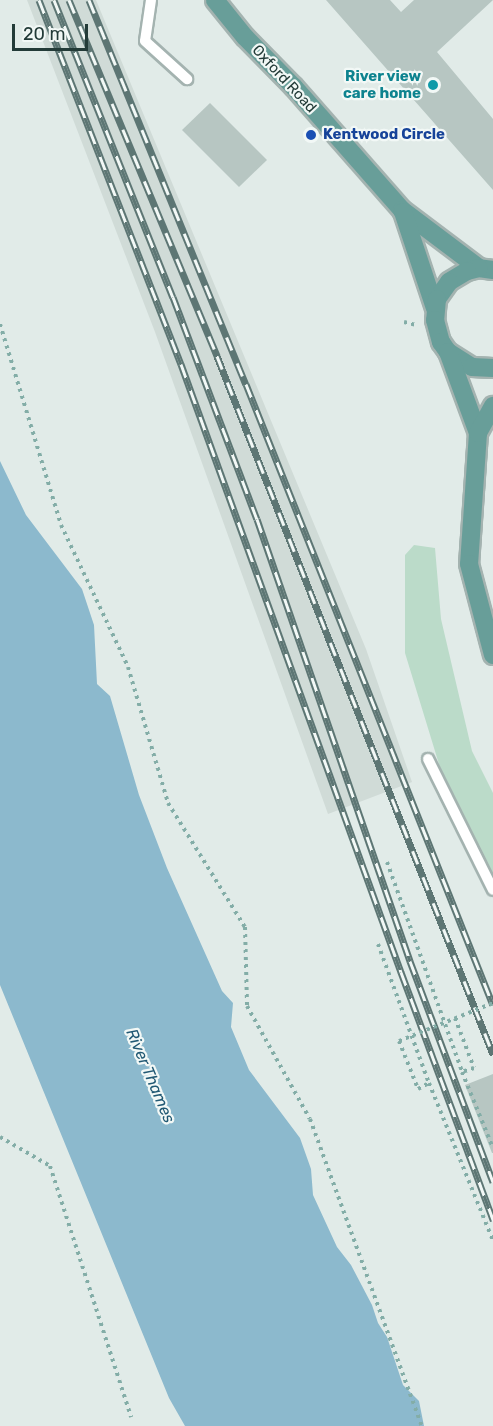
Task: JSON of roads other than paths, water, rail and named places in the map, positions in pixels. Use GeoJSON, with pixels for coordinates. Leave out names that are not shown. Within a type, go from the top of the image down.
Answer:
{"type":"FeatureCollection","features":[{"type":"Feature","properties":{"kind":"main road","name":"Oxford Road"},"geometry":{"type":"LineString","coordinates":[[215,0],[245,37],[294,87],[402,210],[486,269]]}},
{"type":"Feature","properties":{"kind":"main road","name":"Oxford Road"},"geometry":{"type":"LineString","coordinates":[[402,210],[435,309],[437,331],[448,352]]}},
{"type":"Feature","properties":{"kind":"main road"},"geometry":{"type":"LineString","coordinates":[[435,309],[441,291],[449,282],[467,271],[486,269]]}},
{"type":"Feature","properties":{"kind":"main road"},"geometry":{"type":"LineString","coordinates":[[448,352],[472,367],[493,368]]}},
{"type":"Feature","properties":{"kind":"main road"},"geometry":{"type":"LineString","coordinates":[[448,352],[478,433],[469,564],[493,655]]}},
{"type":"Feature","properties":{"kind":"main road"},"geometry":{"type":"LineString","coordinates":[[478,433],[493,406]]}},
{"type":"Feature","properties":{"kind":"lane"},"geometry":{"type":"LineString","coordinates":[[151,0],[145,41],[187,79]]}},
{"type":"Feature","properties":{"kind":"lane"},"geometry":{"type":"LineString","coordinates":[[428,759],[493,890]]}},
{"type":"Feature","properties":{"kind":"water","name":"River Thames"},"geometry":{"type":"Polygon","coordinates":[[[0,461],[26,515],[82,589],[94,625],[97,684],[110,696],[139,795],[167,868],[222,991],[233,1003],[231,1027],[249,1070],[300,1138],[311,1169],[313,1195],[337,1247],[351,1265],[372,1305],[378,1323],[387,1337],[403,1385],[419,1401],[424,1426],[185,1426],[169,1398],[0,985],[0,461]]]}},
{"type":"Feature","properties":{"kind":"railway"},"geometry":{"type":"LineString","coordinates":[[39,0],[181,364],[493,1220]]}},
{"type":"Feature","properties":{"kind":"railway"},"geometry":{"type":"LineString","coordinates":[[54,0],[173,297],[257,519],[410,961],[493,1182]]}},
{"type":"Feature","properties":{"kind":"railway"},"geometry":{"type":"LineString","coordinates":[[69,0],[217,356],[493,1054]]}},
{"type":"Feature","properties":{"kind":"railway"},"geometry":{"type":"LineString","coordinates":[[89,0],[246,384],[493,1005]]}},
{"type":"Feature","properties":{"kind":"place","name":"River view care home"},"geometry":{"type":"Point","coordinates":[433,85]}},
{"type":"Feature","properties":{"kind":"place","name":"Kentwood Circle"},"geometry":{"type":"Point","coordinates":[311,135]}}]}
